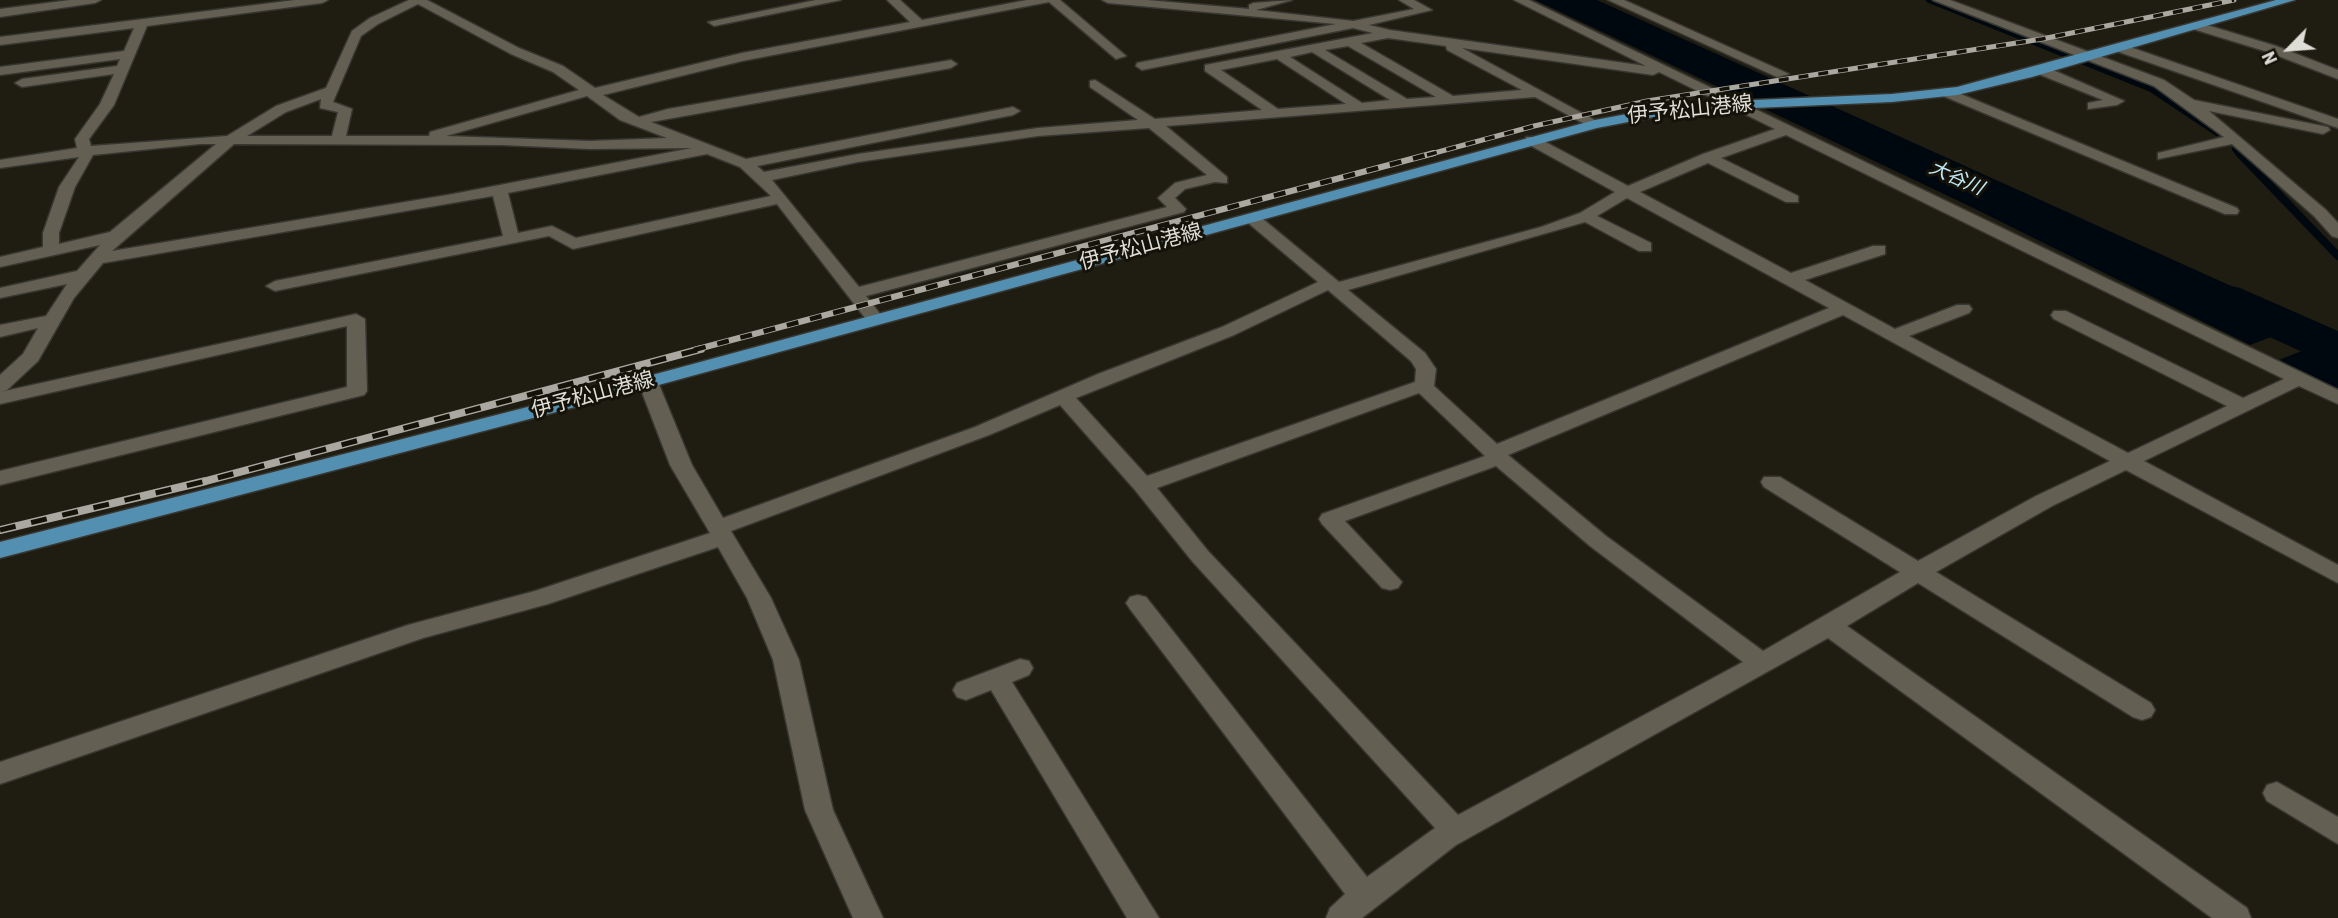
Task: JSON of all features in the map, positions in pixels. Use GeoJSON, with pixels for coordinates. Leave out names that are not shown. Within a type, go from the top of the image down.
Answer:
{"type":"FeatureCollection","features":[{"type":"Feature","properties":{"kind":"main road","name":"伊予松山港線"},"geometry":{"type":"LineString","coordinates":[[0,550],[648,382],[1595,124],[1654,111],[1946,92],[2041,71],[2289,0]]}},
{"type":"Feature","properties":{"kind":"street"},"geometry":{"type":"LineString","coordinates":[[0,13],[29,5],[95,0]]}},
{"type":"Feature","properties":{"kind":"street"},"geometry":{"type":"LineString","coordinates":[[97,29],[107,0]]}},
{"type":"Feature","properties":{"kind":"street"},"geometry":{"type":"LineString","coordinates":[[0,41],[322,0]]}},
{"type":"Feature","properties":{"kind":"street"},"geometry":{"type":"LineString","coordinates":[[338,141],[345,109],[325,104],[356,34],[374,21],[418,0],[442,15],[558,69],[625,117],[745,164],[762,177],[781,198],[875,319]]}},
{"type":"Feature","properties":{"kind":"street"},"geometry":{"type":"LineString","coordinates":[[714,22],[835,0]]}},
{"type":"Feature","properties":{"kind":"street"},"geometry":{"type":"LineString","coordinates":[[893,0],[919,23]]}},
{"type":"Feature","properties":{"kind":"street"},"geometry":{"type":"LineString","coordinates":[[409,142],[591,92],[742,57],[1045,0]]}},
{"type":"Feature","properties":{"kind":"street"},"geometry":{"type":"LineString","coordinates":[[1053,0],[1120,56]]}},
{"type":"Feature","properties":{"kind":"street"},"geometry":{"type":"LineString","coordinates":[[1108,0],[1354,24],[1389,34],[1676,75]]}},
{"type":"Feature","properties":{"kind":"street"},"geometry":{"type":"LineString","coordinates":[[1234,12],[1286,0]]}},
{"type":"Feature","properties":{"kind":"street"},"geometry":{"type":"LineString","coordinates":[[1142,66],[1426,10],[1405,0]]}},
{"type":"Feature","properties":{"kind":"street"},"geometry":{"type":"LineString","coordinates":[[1520,0],[2338,398]]}},
{"type":"Feature","properties":{"kind":"street"},"geometry":{"type":"LineString","coordinates":[[1614,0],[1782,75]]}},
{"type":"Feature","properties":{"kind":"street"},"geometry":{"type":"LineString","coordinates":[[1939,0],[2147,77],[2189,103],[2328,209],[2338,233]]}},
{"type":"Feature","properties":{"kind":"street"},"geometry":{"type":"LineString","coordinates":[[87,151],[82,139],[107,105],[142,23]]}},
{"type":"Feature","properties":{"kind":"street"},"geometry":{"type":"LineString","coordinates":[[2197,26],[2298,57],[2338,75]]}},
{"type":"Feature","properties":{"kind":"street"},"geometry":{"type":"LineString","coordinates":[[1276,114],[1210,68],[1389,34]]}},
{"type":"Feature","properties":{"kind":"street"},"geometry":{"type":"LineString","coordinates":[[1349,41],[1448,98]]}},
{"type":"Feature","properties":{"kind":"street"},"geometry":{"type":"LineString","coordinates":[[1440,42],[1595,124]]}},
{"type":"Feature","properties":{"kind":"street"},"geometry":{"type":"LineString","coordinates":[[2120,48],[2338,124]]}},
{"type":"Feature","properties":{"kind":"street"},"geometry":{"type":"LineString","coordinates":[[1315,49],[1402,103]]}},
{"type":"Feature","properties":{"kind":"street"},"geometry":{"type":"LineString","coordinates":[[0,71],[130,54]]}},
{"type":"Feature","properties":{"kind":"street"},"geometry":{"type":"LineString","coordinates":[[1279,55],[1358,106]]}},
{"type":"Feature","properties":{"kind":"street"},"geometry":{"type":"LineString","coordinates":[[638,121],[668,113],[951,64]]}},
{"type":"Feature","properties":{"kind":"street"},"geometry":{"type":"LineString","coordinates":[[22,83],[124,69]]}},
{"type":"Feature","properties":{"kind":"street"},"geometry":{"type":"LineString","coordinates":[[2041,71],[2118,100],[2093,106]]}},
{"type":"Feature","properties":{"kind":"street"},"geometry":{"type":"LineString","coordinates":[[856,293],[1178,209],[1166,198],[1180,186],[1220,178],[1151,123],[1096,84]]}},
{"type":"Feature","properties":{"kind":"street"},"geometry":{"type":"LineString","coordinates":[[0,386],[30,356],[66,296],[117,236],[229,141],[281,109],[330,91]]}},
{"type":"Feature","properties":{"kind":"street"},"geometry":{"type":"LineString","coordinates":[[1946,92],[2231,211]]}},
{"type":"Feature","properties":{"kind":"street"},"geometry":{"type":"LineString","coordinates":[[762,177],[858,158],[1038,132],[1539,93]]}},
{"type":"Feature","properties":{"kind":"street"},"geometry":{"type":"LineString","coordinates":[[1002,99],[1038,132]]}},
{"type":"Feature","properties":{"kind":"street"},"geometry":{"type":"LineString","coordinates":[[2189,103],[2338,135]]}},
{"type":"Feature","properties":{"kind":"street"},"geometry":{"type":"LineString","coordinates":[[745,164],[1013,111]]}},
{"type":"Feature","properties":{"kind":"street"},"geometry":{"type":"LineString","coordinates":[[1080,111],[1098,127]]}},
{"type":"Feature","properties":{"kind":"street"},"geometry":{"type":"LineString","coordinates":[[0,773],[417,631],[540,598],[982,431],[1228,331],[1332,285],[1547,230],[1586,216],[1628,191],[1708,156],[1787,130]]}},
{"type":"Feature","properties":{"kind":"street"},"geometry":{"type":"LineString","coordinates":[[2163,156],[2235,139]]}},
{"type":"Feature","properties":{"kind":"street"},"geometry":{"type":"LineString","coordinates":[[0,164],[87,151],[200,140],[503,141],[590,145],[690,142]]}},
{"type":"Feature","properties":{"kind":"street"},"geometry":{"type":"LineString","coordinates":[[1531,140],[2338,575]]}},
{"type":"Feature","properties":{"kind":"street"},"geometry":{"type":"LineString","coordinates":[[101,258],[499,190],[710,149]]}},
{"type":"Feature","properties":{"kind":"street"},"geometry":{"type":"LineString","coordinates":[[51,250],[51,233],[67,187],[87,151]]}},
{"type":"Feature","properties":{"kind":"street"},"geometry":{"type":"LineString","coordinates":[[1708,156],[1792,199]]}},
{"type":"Feature","properties":{"kind":"street"},"geometry":{"type":"LineString","coordinates":[[499,190],[512,240]]}},
{"type":"Feature","properties":{"kind":"street"},"geometry":{"type":"LineString","coordinates":[[275,286],[552,231],[573,244],[781,198]]}},
{"type":"Feature","properties":{"kind":"street"},"geometry":{"type":"LineString","coordinates":[[1586,216],[1645,247]]}},
{"type":"Feature","properties":{"kind":"street"},"geometry":{"type":"LineString","coordinates":[[1252,218],[1418,357],[1426,369],[1424,387]]}},
{"type":"Feature","properties":{"kind":"street"},"geometry":{"type":"LineString","coordinates":[[85,275],[0,292],[4,261],[117,236]]}},
{"type":"Feature","properties":{"kind":"street"},"geometry":{"type":"LineString","coordinates":[[1791,279],[1879,250]]}},
{"type":"Feature","properties":{"kind":"street"},"geometry":{"type":"LineString","coordinates":[[1390,583],[1330,519],[1496,456],[1845,308]]}},
{"type":"Feature","properties":{"kind":"street"},"geometry":{"type":"LineString","coordinates":[[1895,335],[1963,309]]}},
{"type":"Feature","properties":{"kind":"street"},"geometry":{"type":"LineString","coordinates":[[2060,316],[2243,406]]}},
{"type":"Feature","properties":{"kind":"street"},"geometry":{"type":"LineString","coordinates":[[0,398],[356,319],[357,391],[0,478]]}},
{"type":"Feature","properties":{"kind":"street"},"geometry":{"type":"LineString","coordinates":[[0,331],[52,320]]}},
{"type":"Feature","properties":{"kind":"street"},"geometry":{"type":"LineString","coordinates":[[1341,918],[1364,896],[1455,831],[1829,626],[2045,501],[2300,379]]}},
{"type":"Feature","properties":{"kind":"street"},"geometry":{"type":"LineString","coordinates":[[648,382],[681,465],[759,598],[786,660],[819,810],[868,918]]}},
{"type":"Feature","properties":{"kind":"street"},"geometry":{"type":"LineString","coordinates":[[1424,387],[1496,456],[1598,541],[1761,662]]}},
{"type":"Feature","properties":{"kind":"street"},"geometry":{"type":"LineString","coordinates":[[1143,485],[1407,389],[1424,387]]}},
{"type":"Feature","properties":{"kind":"street"},"geometry":{"type":"LineString","coordinates":[[1063,397],[1143,485],[1200,556],[1455,831]]}},
{"type":"Feature","properties":{"kind":"street"},"geometry":{"type":"LineString","coordinates":[[1772,482],[2142,710]]}},
{"type":"Feature","properties":{"kind":"street"},"geometry":{"type":"LineString","coordinates":[[1138,603],[1364,896]]}},
{"type":"Feature","properties":{"kind":"street"},"geometry":{"type":"LineString","coordinates":[[1829,626],[2236,918]]}},
{"type":"Feature","properties":{"kind":"street"},"geometry":{"type":"LineString","coordinates":[[966,690],[1008,672],[1144,918]]}},
{"type":"Feature","properties":{"kind":"street"},"geometry":{"type":"LineString","coordinates":[[2277,793],[2338,832]]}},
{"type":"Feature","properties":{"kind":"water"},"geometry":{"type":"Polygon","coordinates":[[[1535,0],[1597,0],[2311,322],[2250,345],[1967,205],[1535,0]]]}},
{"type":"Feature","properties":{"kind":"water"},"geometry":{"type":"Polygon","coordinates":[[[2338,337],[2338,390],[2279,360],[2309,348],[2320,349],[2314,346],[2338,337]]]}},
{"type":"Feature","properties":{"kind":"waterway"},"geometry":{"type":"LineString","coordinates":[[1929,0],[2151,89],[2217,133]]}},
{"type":"Feature","properties":{"kind":"waterway"},"geometry":{"type":"LineString","coordinates":[[2235,149],[2240,155]]}},
{"type":"Feature","properties":{"kind":"waterway"},"geometry":{"type":"LineString","coordinates":[[2239,153],[2338,256]]}},
{"type":"Feature","properties":{"kind":"waterway","name":"大谷川"},"geometry":{"type":"LineString","coordinates":[[2223,298],[2338,349]]}},
{"type":"Feature","properties":{"kind":"railway"},"geometry":{"type":"LineString","coordinates":[[1427,155],[1534,126],[1647,101],[2042,39],[2234,0]]}},
{"type":"Feature","properties":{"kind":"railway"},"geometry":{"type":"LineString","coordinates":[[694,350],[1434,153]]}},
{"type":"Feature","properties":{"kind":"railway"},"geometry":{"type":"LineString","coordinates":[[0,530],[206,481],[701,349]]}}]}
